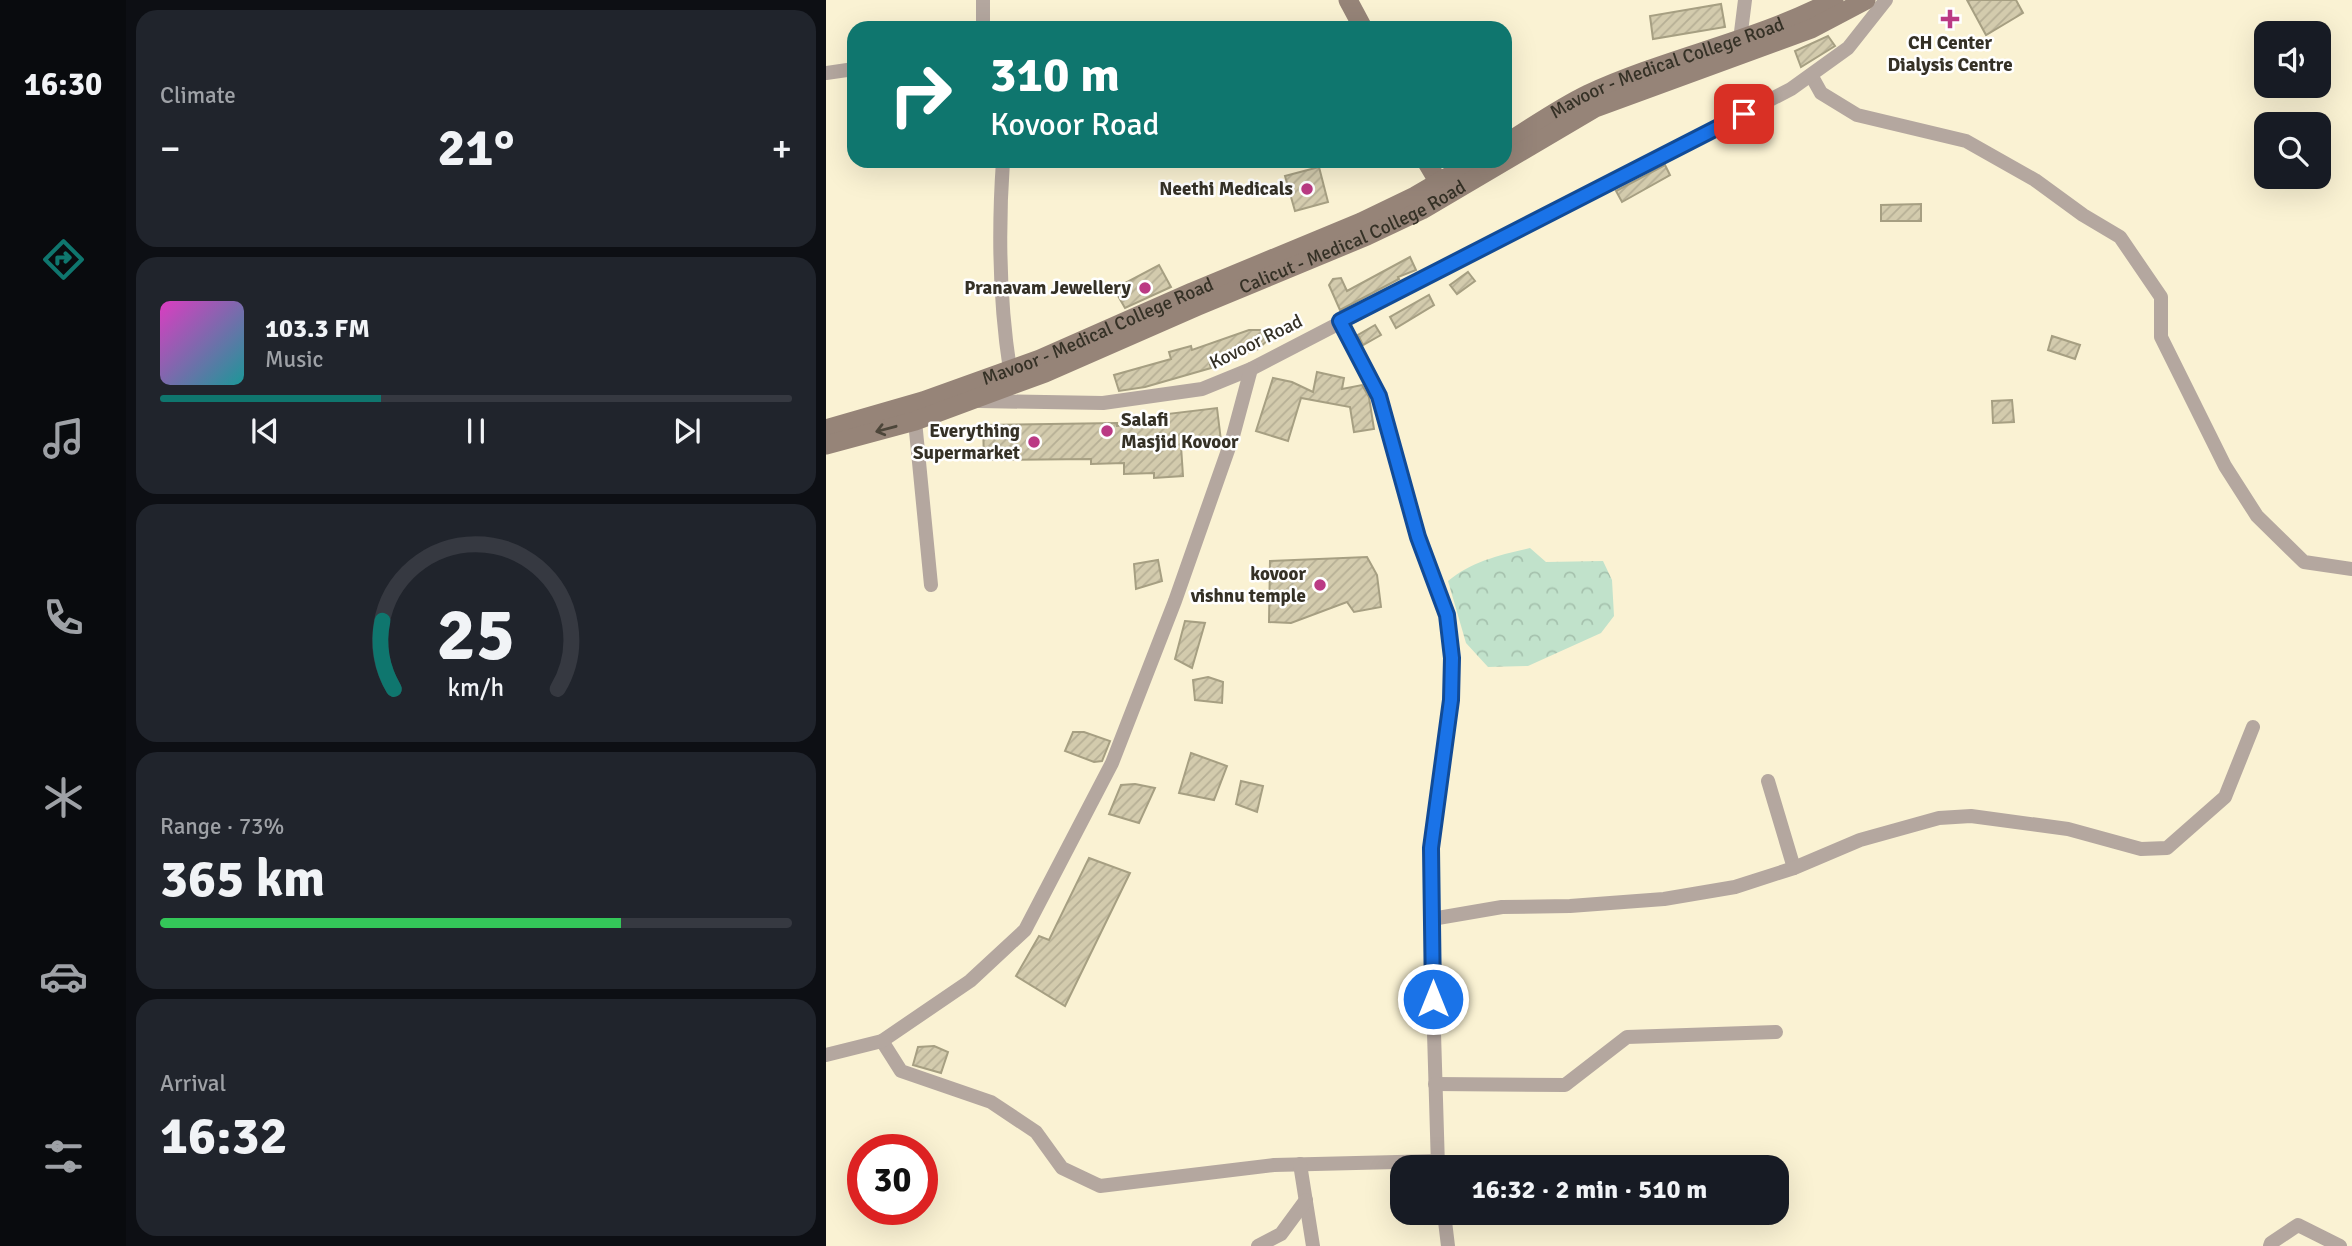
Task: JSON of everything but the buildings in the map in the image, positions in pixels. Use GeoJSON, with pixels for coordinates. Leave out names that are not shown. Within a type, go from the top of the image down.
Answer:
{"type":"FeatureCollection","features":[{"type":"Feature","properties":{"kind":"main road"},"geometry":{"type":"LineString","coordinates":[[1348,0],[1359,21]]}},
{"type":"Feature","properties":{"kind":"main road","name":"Mavoor - Medical College Road"},"geometry":{"type":"LineString","coordinates":[[1512,145],[1558,110],[1589,94],[1740,40],[1805,15],[1834,0]]}},
{"type":"Feature","properties":{"kind":"main road","name":"Calicut - Medical College Road"},"geometry":{"type":"LineString","coordinates":[[1512,146],[1595,108],[1811,29],[1866,0]]}},
{"type":"Feature","properties":{"kind":"main road"},"geometry":{"type":"LineString","coordinates":[[1430,168],[1442,189]]}},
{"type":"Feature","properties":{"kind":"main road","name":"Mavoor - Medical College Road"},"geometry":{"type":"LineString","coordinates":[[826,429],[946,401],[1010,370],[1442,189],[1467,168]]}},
{"type":"Feature","properties":{"kind":"main road","name":"Calicut - Medical College Road"},"geometry":{"type":"LineString","coordinates":[[826,445],[915,421],[946,401],[969,401],[1045,373],[1367,236],[1476,168]]}},
{"type":"Feature","properties":{"kind":"street"},"geometry":{"type":"LineString","coordinates":[[983,21],[984,0]]}},
{"type":"Feature","properties":{"kind":"street"},"geometry":{"type":"LineString","coordinates":[[1740,40],[1745,0]]}},
{"type":"Feature","properties":{"kind":"street","name":"Kovoor Road"},"geometry":{"type":"LineString","coordinates":[[969,401],[1103,403],[1202,389],[1251,369],[1791,89],[1848,48],[1886,0]]}},
{"type":"Feature","properties":{"kind":"street"},"geometry":{"type":"LineString","coordinates":[[826,73],[847,70]]}},
{"type":"Feature","properties":{"kind":"street"},"geometry":{"type":"LineString","coordinates":[[1811,75],[1821,93],[1857,116],[1966,141],[2035,180],[2083,215],[2120,237],[2161,297],[2161,337],[2225,466],[2258,516],[2304,562],[2352,569]]}},
{"type":"Feature","properties":{"kind":"street"},"geometry":{"type":"LineString","coordinates":[[1003,168],[999,248],[1001,305],[1010,370]]}},
{"type":"Feature","properties":{"kind":"street"},"geometry":{"type":"LineString","coordinates":[[1340,321],[1379,396],[1418,537],[1447,615],[1452,658],[1451,700],[1431,848],[1438,1155]]}},
{"type":"Feature","properties":{"kind":"street"},"geometry":{"type":"LineString","coordinates":[[826,1055],[882,1041],[970,981],[1026,930],[1112,763],[1180,588],[1233,436],[1251,369]]}},
{"type":"Feature","properties":{"kind":"street"},"geometry":{"type":"LineString","coordinates":[[915,421],[931,585]]}},
{"type":"Feature","properties":{"kind":"street"},"geometry":{"type":"LineString","coordinates":[[1432,919],[1502,907],[1570,906],[1664,899],[1735,887],[1794,868],[1860,840],[1939,818],[1971,816],[2068,829],[2141,849],[2167,848],[2225,797],[2253,727]]}},
{"type":"Feature","properties":{"kind":"street"},"geometry":{"type":"LineString","coordinates":[[1768,781],[1794,868]]}},
{"type":"Feature","properties":{"kind":"street"},"geometry":{"type":"LineString","coordinates":[[1435,1084],[1565,1085],[1627,1037],[1776,1031]]}},
{"type":"Feature","properties":{"kind":"street"},"geometry":{"type":"LineString","coordinates":[[882,1041],[901,1071],[991,1102],[1036,1132],[1062,1168],[1100,1186],[1274,1165],[1390,1164]]}},
{"type":"Feature","properties":{"kind":"street"},"geometry":{"type":"LineString","coordinates":[[1300,1164],[1314,1246]]}},
{"type":"Feature","properties":{"kind":"street"},"geometry":{"type":"LineString","coordinates":[[1258,1246],[1281,1234],[1306,1200]]}},
{"type":"Feature","properties":{"kind":"street"},"geometry":{"type":"LineString","coordinates":[[1445,1225],[1448,1246]]}},
{"type":"Feature","properties":{"kind":"street"},"geometry":{"type":"LineString","coordinates":[[2270,1246],[2298,1225],[2340,1246]]}},
{"type":"Feature","properties":{"kind":"green space"},"geometry":{"type":"Polygon","coordinates":[[[1530,548],[1546,562],[1603,561],[1612,580],[1614,616],[1601,633],[1528,666],[1488,667],[1466,643],[1448,581],[1477,564],[1530,548]]]}},
{"type":"Feature","properties":{"kind":"place","name":"CH Center Dialysis Centre"},"geometry":{"type":"Point","coordinates":[1950,19]}},
{"type":"Feature","properties":{"kind":"place","name":"Neethi Medicals"},"geometry":{"type":"Point","coordinates":[1307,189]}},
{"type":"Feature","properties":{"kind":"place","name":"Pranavam Jewellery"},"geometry":{"type":"Point","coordinates":[1145,288]}},
{"type":"Feature","properties":{"kind":"place","name":"Salafi Masjid Kovoor"},"geometry":{"type":"Point","coordinates":[1107,431]}},
{"type":"Feature","properties":{"kind":"place","name":"Everything Supermarket"},"geometry":{"type":"Point","coordinates":[1034,442]}},
{"type":"Feature","properties":{"kind":"place","name":"kovoor vishnu temple"},"geometry":{"type":"Point","coordinates":[1320,585]}},
{"type":"Feature","properties":{"kind":"route"},"geometry":{"type":"LineString","coordinates":[[1433,999],[1431,848],[1451,700],[1452,658],[1447,615],[1418,537],[1379,396],[1340,321],[1744,114]]}}]}
